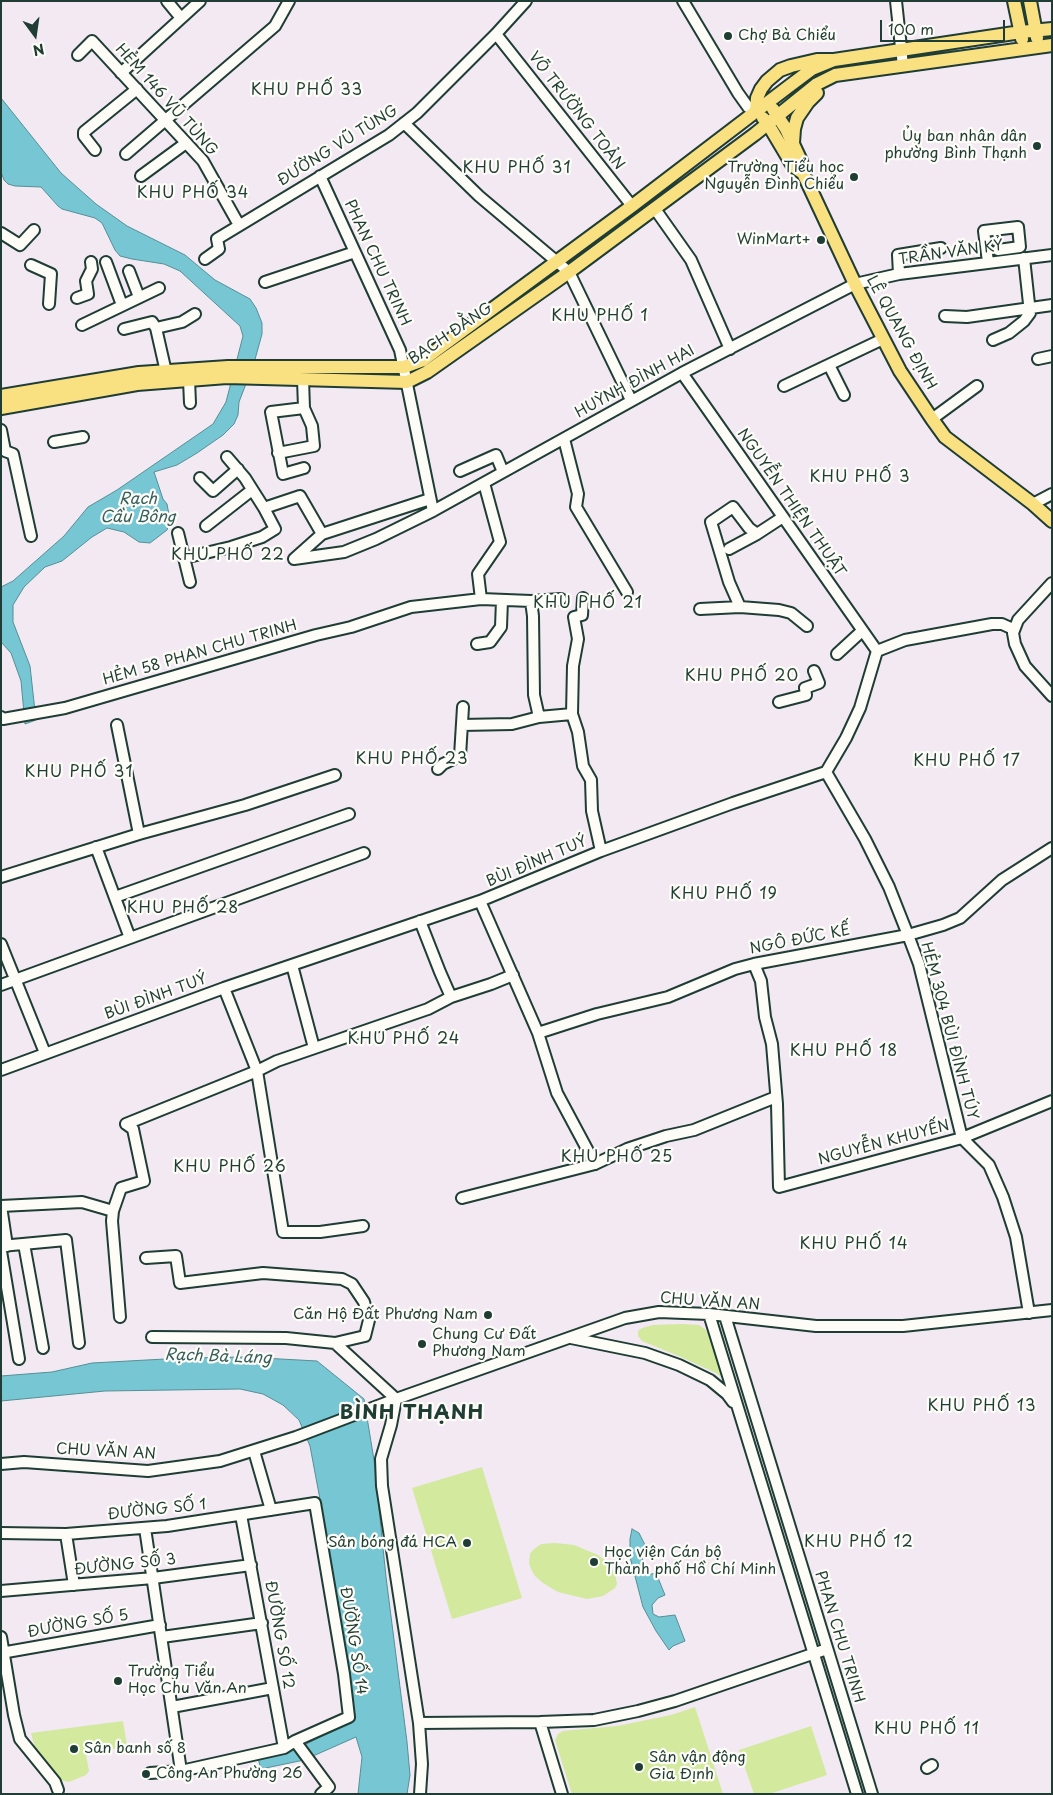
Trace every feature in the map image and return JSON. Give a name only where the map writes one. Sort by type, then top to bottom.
[{"type":"main road","points":[[1014,1],[1024,49]]},
{"type":"main road","points":[[1030,1],[1038,47]]},
{"type":"main road","points":[[773,120],[756,111],[757,98],[761,89],[780,70],[804,62],[834,60],[1052,29]]},
{"type":"main road","points":[[793,143],[794,129],[801,112],[808,102],[835,75],[1052,45]]},
{"type":"main road","name":"BẠCH ĐẰNG","points":[[1,396],[139,374],[404,368],[424,360],[632,206],[812,69],[834,60]]},
{"type":"main road","name":"BẠCH ĐẰNG","points":[[259,372],[303,379],[406,382],[427,372],[569,272],[773,120],[817,84],[835,75]]},
{"type":"main road","points":[[768,102],[773,120]]},
{"type":"main road","name":"LÊ QUANG ĐỊNH","points":[[773,120],[793,143],[801,161],[803,173],[854,284],[900,371],[945,438],[1052,520]]},
{"type":"main road","name":"LÊ QUANG ĐỊNH","points":[[773,120],[793,166],[803,173]]},
{"type":"main road","name":"BẠCH ĐẰNG","points":[[1,408],[137,384],[189,380],[227,372]]},
{"type":"street","points":[[167,1],[181,18]]},
{"type":"street","points":[[122,73],[200,1]]},
{"type":"street","points":[[126,154],[275,26],[289,1]]},
{"type":"street","name":"ĐƯỜNG VŨ TÙNG","points":[[205,259],[219,250],[217,239],[404,123],[431,100],[526,1]]},
{"type":"street","points":[[683,1],[738,92],[748,107],[756,111]]},
{"type":"street","points":[[896,1],[903,66]]},
{"type":"street","name":"VÕ TRƯỜNG TOẢN","points":[[496,34],[632,206]]},
{"type":"street","name":"HẺM 146 VŨ TÙNG","points":[[78,55],[92,41],[203,161],[239,225]]},
{"type":"street","points":[[95,150],[84,136],[84,132],[137,89]]},
{"type":"street","points":[[404,123],[479,196],[569,272],[631,400]]},
{"type":"street","points":[[141,176],[186,143]]},
{"type":"street","name":"PHAN CHU TRINH","points":[[320,176],[400,350],[433,511]]},
{"type":"street","points":[[655,208],[691,260],[730,349]]},
{"type":"street","points":[[988,262],[984,231],[1018,227],[1020,247],[998,250]]},
{"type":"street","points":[[1,233],[20,245],[34,230]]},
{"type":"street","points":[[899,274],[898,255],[941,248]]},
{"type":"street","points":[[265,282],[355,252]]},
{"type":"street","name":"TRẦN VĂN KỶ","points":[[854,284],[899,274],[988,262],[1052,256]]},
{"type":"street","points":[[993,340],[1009,333],[1024,322],[1030,313],[1031,308],[1024,258]]},
{"type":"street","points":[[77,298],[88,294],[86,281],[92,269],[91,262]]},
{"type":"street","points":[[106,262],[122,305]]},
{"type":"street","points":[[31,265],[51,274],[49,304]]},
{"type":"street","points":[[130,271],[139,297]]},
{"type":"street","name":"HUỲNH ĐÌNH HAI","points":[[322,534],[294,559],[344,552],[433,511],[682,372],[854,284]]},
{"type":"street","points":[[82,324],[159,288]]},
{"type":"street","points":[[945,316],[967,317],[1052,305]]},
{"type":"street","points":[[156,328],[182,322],[195,314]]},
{"type":"street","points":[[124,329],[152,322],[156,328],[166,372]]},
{"type":"street","points":[[784,386],[883,339]]},
{"type":"street","points":[[1038,359],[1052,356]]},
{"type":"street","points":[[829,365],[844,395]]},
{"type":"street","name":"NGUYỄN THIỆN THUẬT","points":[[682,372],[876,651]]},
{"type":"street","points":[[278,453],[314,446],[312,426],[304,408],[303,379]]},
{"type":"street","points":[[189,380],[190,403]]},
{"type":"street","points":[[932,419],[977,386]]},
{"type":"street","points":[[304,408],[271,412],[283,474],[304,468]]},
{"type":"street","points":[[1,430],[5,451],[13,454],[30,536]]},
{"type":"street","points":[[54,442],[83,437]]},
{"type":"street","points":[[564,439],[578,494],[576,506],[627,592]]},
{"type":"street","points":[[460,471],[496,456],[503,472]]},
{"type":"street","points":[[184,558],[231,547],[262,537],[276,529],[238,469],[227,457]]},
{"type":"street","points":[[200,478],[213,491],[238,469]]},
{"type":"street","points":[[482,599],[478,574],[500,542],[484,483]]},
{"type":"street","points":[[206,526],[252,490]]},
{"type":"street","points":[[1033,504],[1052,494]]},
{"type":"street","points":[[264,508],[300,496],[322,534],[430,500]]},
{"type":"street","points":[[740,607],[729,582],[711,522],[733,507],[749,528],[757,534]]},
{"type":"street","points":[[729,549],[783,517]]},
{"type":"street","points":[[178,533],[190,582]]},
{"type":"street","points":[[1052,583],[1018,620],[1013,629],[1015,644],[1025,666],[1052,696]]},
{"type":"street","points":[[583,598],[582,615],[574,617],[578,639],[573,666],[572,714],[578,732],[583,766],[592,780],[592,811],[601,851]]},
{"type":"street","name":"HẺM 58 PHAN CHU TRINH","points":[[1,717],[3,719],[58,709],[316,635],[351,628],[411,607],[482,599],[531,601],[561,599]]},
{"type":"street","points":[[478,644],[490,642],[501,628],[502,600]]},
{"type":"street","points":[[531,601],[533,616],[533,686],[539,717]]},
{"type":"street","points":[[700,609],[740,607],[779,610],[791,613],[807,626]]},
{"type":"street","points":[[826,772],[849,732],[860,708],[876,651],[905,640],[992,624],[1002,624],[1013,629]]},
{"type":"street","points":[[837,654],[862,632]]},
{"type":"street","points":[[779,702],[806,694],[805,688],[819,683],[814,671]]},
{"type":"street","points":[[438,769],[443,764],[460,756],[464,706]]},
{"type":"street","points":[[462,725],[512,724],[539,717],[572,714]]},
{"type":"street","points":[[117,725],[139,834]]},
{"type":"street","name":"BÙI ĐÌNH TUÝ","points":[[1,1070],[224,988],[480,902],[601,851],[826,772]]},
{"type":"street","name":"HẺM 304 BÙI ĐÌNH TÚY","points":[[826,772],[865,839],[888,886],[908,934],[919,964],[962,1138]]},
{"type":"street","points":[[1,877],[139,834],[245,805],[335,775]]},
{"type":"street","points":[[116,897],[348,814]]},
{"type":"street","points":[[96,847],[130,938]]},
{"type":"street","name":"NGÔ ĐỨC KẾ","points":[[538,1033],[597,1014],[668,997],[735,969],[908,934],[960,918],[1002,880],[1052,848]]},
{"type":"street","points":[[1,985],[364,853]]},
{"type":"street","points":[[480,902],[538,1033],[557,1093],[595,1164]]},
{"type":"street","points":[[420,921],[451,997]]},
{"type":"street","points":[[1,944],[45,1053]]},
{"type":"street","points":[[462,1198],[595,1164],[627,1149],[666,1136],[694,1130],[776,1097],[772,1044],[765,1017],[761,982],[754,964]]},
{"type":"street","points":[[292,965],[309,1050]]},
{"type":"street","points":[[120,1317],[112,1221],[113,1211],[120,1188],[144,1182],[133,1129],[126,1124],[257,1072],[277,1061],[428,1009],[451,997],[513,975]]},
{"type":"street","points":[[224,988],[257,1072],[283,1232],[320,1232],[363,1226]]},
{"type":"street","name":"NGUYỄN KHUYẾN","points":[[776,1097],[779,1187],[962,1138],[1052,1101]]},
{"type":"street","points":[[962,1138],[989,1165],[1003,1197],[1016,1237],[1029,1312]]},
{"type":"street","points":[[19,1359],[3,1248],[2,1206],[82,1202],[113,1211]]},
{"type":"street","points":[[3,1248],[66,1240],[79,1343]]},
{"type":"street","points":[[24,1244],[43,1348]]},
{"type":"street","points":[[146,1258],[176,1256],[180,1284],[263,1273],[342,1279],[352,1284],[364,1302],[369,1320],[365,1336],[335,1343],[286,1338],[152,1337]]},
{"type":"street","name":"CHU VĂN AN","points":[[1,1464],[24,1462],[148,1471],[220,1461],[296,1437],[396,1399],[625,1318],[659,1312],[709,1314],[816,1326],[903,1326],[1052,1310]]},
{"type":"street","name":"PHAN CHU TRINH","points":[[709,1314],[857,1794]]},
{"type":"street","name":"PHAN CHU TRINH","points":[[725,1316],[872,1794]]},
{"type":"street","name":"PHAN CHU TRINH","points":[[570,1337],[645,1353],[679,1366],[710,1380],[727,1394],[739,1411]]},
{"type":"street","points":[[335,1343],[396,1399],[381,1459],[382,1486],[419,1723],[422,1764],[420,1794]]},
{"type":"street","points":[[254,1451],[270,1510]]},
{"type":"street","points":[[764,1494],[778,1490]]},
{"type":"street","name":"ĐƯỜNG SỐ 1","points":[[1,1533],[66,1534],[167,1526],[315,1503]]},
{"type":"street","name":"ĐƯỜNG SỐ 14","points":[[298,1745],[349,1716],[344,1674],[315,1503]]},
{"type":"street","name":"ĐƯỜNG SỐ 12","points":[[240,1515],[251,1565],[284,1748]]},
{"type":"street","points":[[145,1528],[181,1771]]},
{"type":"street","points":[[66,1534],[74,1585]]},
{"type":"street","name":"ĐƯỜNG SỐ 3","points":[[1,1591],[153,1578],[251,1565]]},
{"type":"street","points":[[162,1637],[262,1624]]},
{"type":"street","name":"ĐƯỜNG SỐ 5","points":[[2,1653],[160,1625]]},
{"type":"street","points":[[1,1638],[2,1653],[20,1739],[54,1782],[58,1790]]},
{"type":"street","points":[[419,1723],[594,1720],[638,1712],[827,1648]]},
{"type":"street","points":[[172,1707],[273,1688]]},
{"type":"street","points":[[540,1722],[562,1794]]},
{"type":"street","points":[[150,1773],[181,1771],[298,1745],[329,1787],[321,1794]]},
{"type":"street","points":[[850,1770],[863,1766]]},
{"type":"green space","points":[[653,1325],[699,1325],[706,1330],[711,1337],[724,1379],[716,1373],[642,1341],[638,1336],[638,1331],[642,1328]]},
{"type":"green space","name":"Sân bóng đá HCA","points":[[482,1467],[522,1598],[452,1619],[412,1488]]},
{"type":"green space","points":[[541,1544],[574,1545],[598,1555],[606,1561],[615,1574],[617,1584],[615,1588],[603,1596],[587,1599],[558,1592],[543,1583],[535,1576],[531,1569],[529,1563],[530,1554]]},
{"type":"green space","name":"Sân vận động Gia Định","points":[[695,1707],[723,1794],[572,1794],[555,1740],[558,1734],[563,1731],[617,1726],[671,1715]]},
{"type":"green space","name":"Sân banh số 8","points":[[123,1721],[127,1746],[86,1755],[89,1771],[86,1775],[69,1782],[60,1780],[36,1752],[31,1733]]},
{"type":"green space","points":[[811,1726],[827,1775],[769,1794],[754,1794],[739,1750]]},
{"type":"water","name":"Rạch Cầu Bông","points":[[1,98],[61,173],[96,204],[127,226],[185,255],[215,280],[250,299],[262,323],[262,334],[254,363],[239,402],[238,415],[234,424],[223,435],[177,465],[154,472],[163,499],[167,504],[170,520],[167,530],[150,543],[139,542],[124,532],[107,528],[92,537],[62,561],[45,567],[24,587],[13,605],[13,622],[30,666],[36,720],[25,724],[21,681],[11,653],[1,642],[1,587],[13,581],[64,536],[88,507],[117,490],[213,424],[226,402],[243,336],[240,326],[180,271],[164,264],[120,256],[115,250],[102,223],[95,218],[62,209],[41,187],[8,184],[1,172]]},
{"type":"water","name":"Rạch Bà Láng","points":[[244,1357],[317,1361],[364,1399],[374,1460],[386,1577],[407,1742],[410,1775],[407,1794],[358,1794],[362,1757],[356,1737],[304,1760],[261,1769],[257,1755],[297,1749],[352,1720],[354,1715],[353,1698],[325,1526],[310,1446],[299,1420],[283,1405],[263,1394],[240,1389],[105,1391],[1,1401],[1,1376],[52,1372],[92,1363]]},
{"type":"water","points":[[632,1529],[639,1533],[647,1549],[640,1551],[647,1575],[656,1573],[665,1595],[658,1598],[652,1605],[653,1614],[659,1617],[675,1615],[685,1641],[673,1646],[669,1650],[643,1607],[630,1557]]},
{"type":"place","name":"Chợ Bà Chiểu","points":[[728,36]]},
{"type":"place","name":"Ủy ban nhân dân phường Bình Thạnh","points":[[1037,146]]},
{"type":"place","name":"Trường Tiểu học Nguyễn Đình Chiểu","points":[[854,177]]},
{"type":"place","name":"WinMart+","points":[[821,240]]},
{"type":"place","name":"Căn Hộ Đất Phương Nam","points":[[488,1315]]},
{"type":"place","name":"Chung Cư Đất Phương Nam","points":[[422,1344]]},
{"type":"place","name":"Sân bóng đá HCA","points":[[467,1543]]},
{"type":"place","name":"Học viện Cán bộ Thành phố Hồ Chí Minh","points":[[594,1562]]},
{"type":"place","name":"Trường Tiểu Học Chu Văn An","points":[[118,1681]]},
{"type":"place","name":"Sân banh số 8","points":[[74,1749]]},
{"type":"place","name":"Sân vận động Gia Định","points":[[639,1767]]},
{"type":"place","name":"Công An Phường 26","points":[[146,1774]]},
{"type":"district","name":"KHU PHỐ 33","points":[[307,91]]},
{"type":"district","name":"KHU PHỐ 31","points":[[517,169]]},
{"type":"district","name":"KHU PHỐ 34","points":[[193,194]]},
{"type":"district","name":"KHU PHỐ 1","points":[[600,317]]},
{"type":"district","name":"KHU PHỐ 3","points":[[860,478]]},
{"type":"district","name":"KHU PHỐ 22","points":[[228,556]]},
{"type":"district","name":"KHU PHỐ 21","points":[[588,604]]},
{"type":"district","name":"KHU PHỐ 20","points":[[742,677]]},
{"type":"district","name":"KHU PHỐ 23","points":[[412,760]]},
{"type":"district","name":"KHU PHỐ 17","points":[[967,762]]},
{"type":"district","name":"KHU PHỐ 31","points":[[79,773]]},
{"type":"district","name":"KHU PHỐ 19","points":[[724,895]]},
{"type":"district","name":"KHU PHỐ 28","points":[[183,909]]},
{"type":"district","name":"KHU PHỐ 24","points":[[404,1040]]},
{"type":"district","name":"KHU PHỐ 18","points":[[844,1052]]},
{"type":"district","name":"KHU PHỐ 25","points":[[617,1158]]},
{"type":"district","name":"KHU PHỐ 26","points":[[230,1168]]},
{"type":"district","name":"KHU PHỐ 14","points":[[854,1245]]},
{"type":"district","name":"KHU PHỐ 13","points":[[982,1407]]},
{"type":"district","name":"BÌNH THẠNH","points":[[412,1413]]},
{"type":"district","name":"KHU PHỐ 12","points":[[859,1543]]},
{"type":"district","name":"KHU PHỐ 11","points":[[927,1730]]}]
